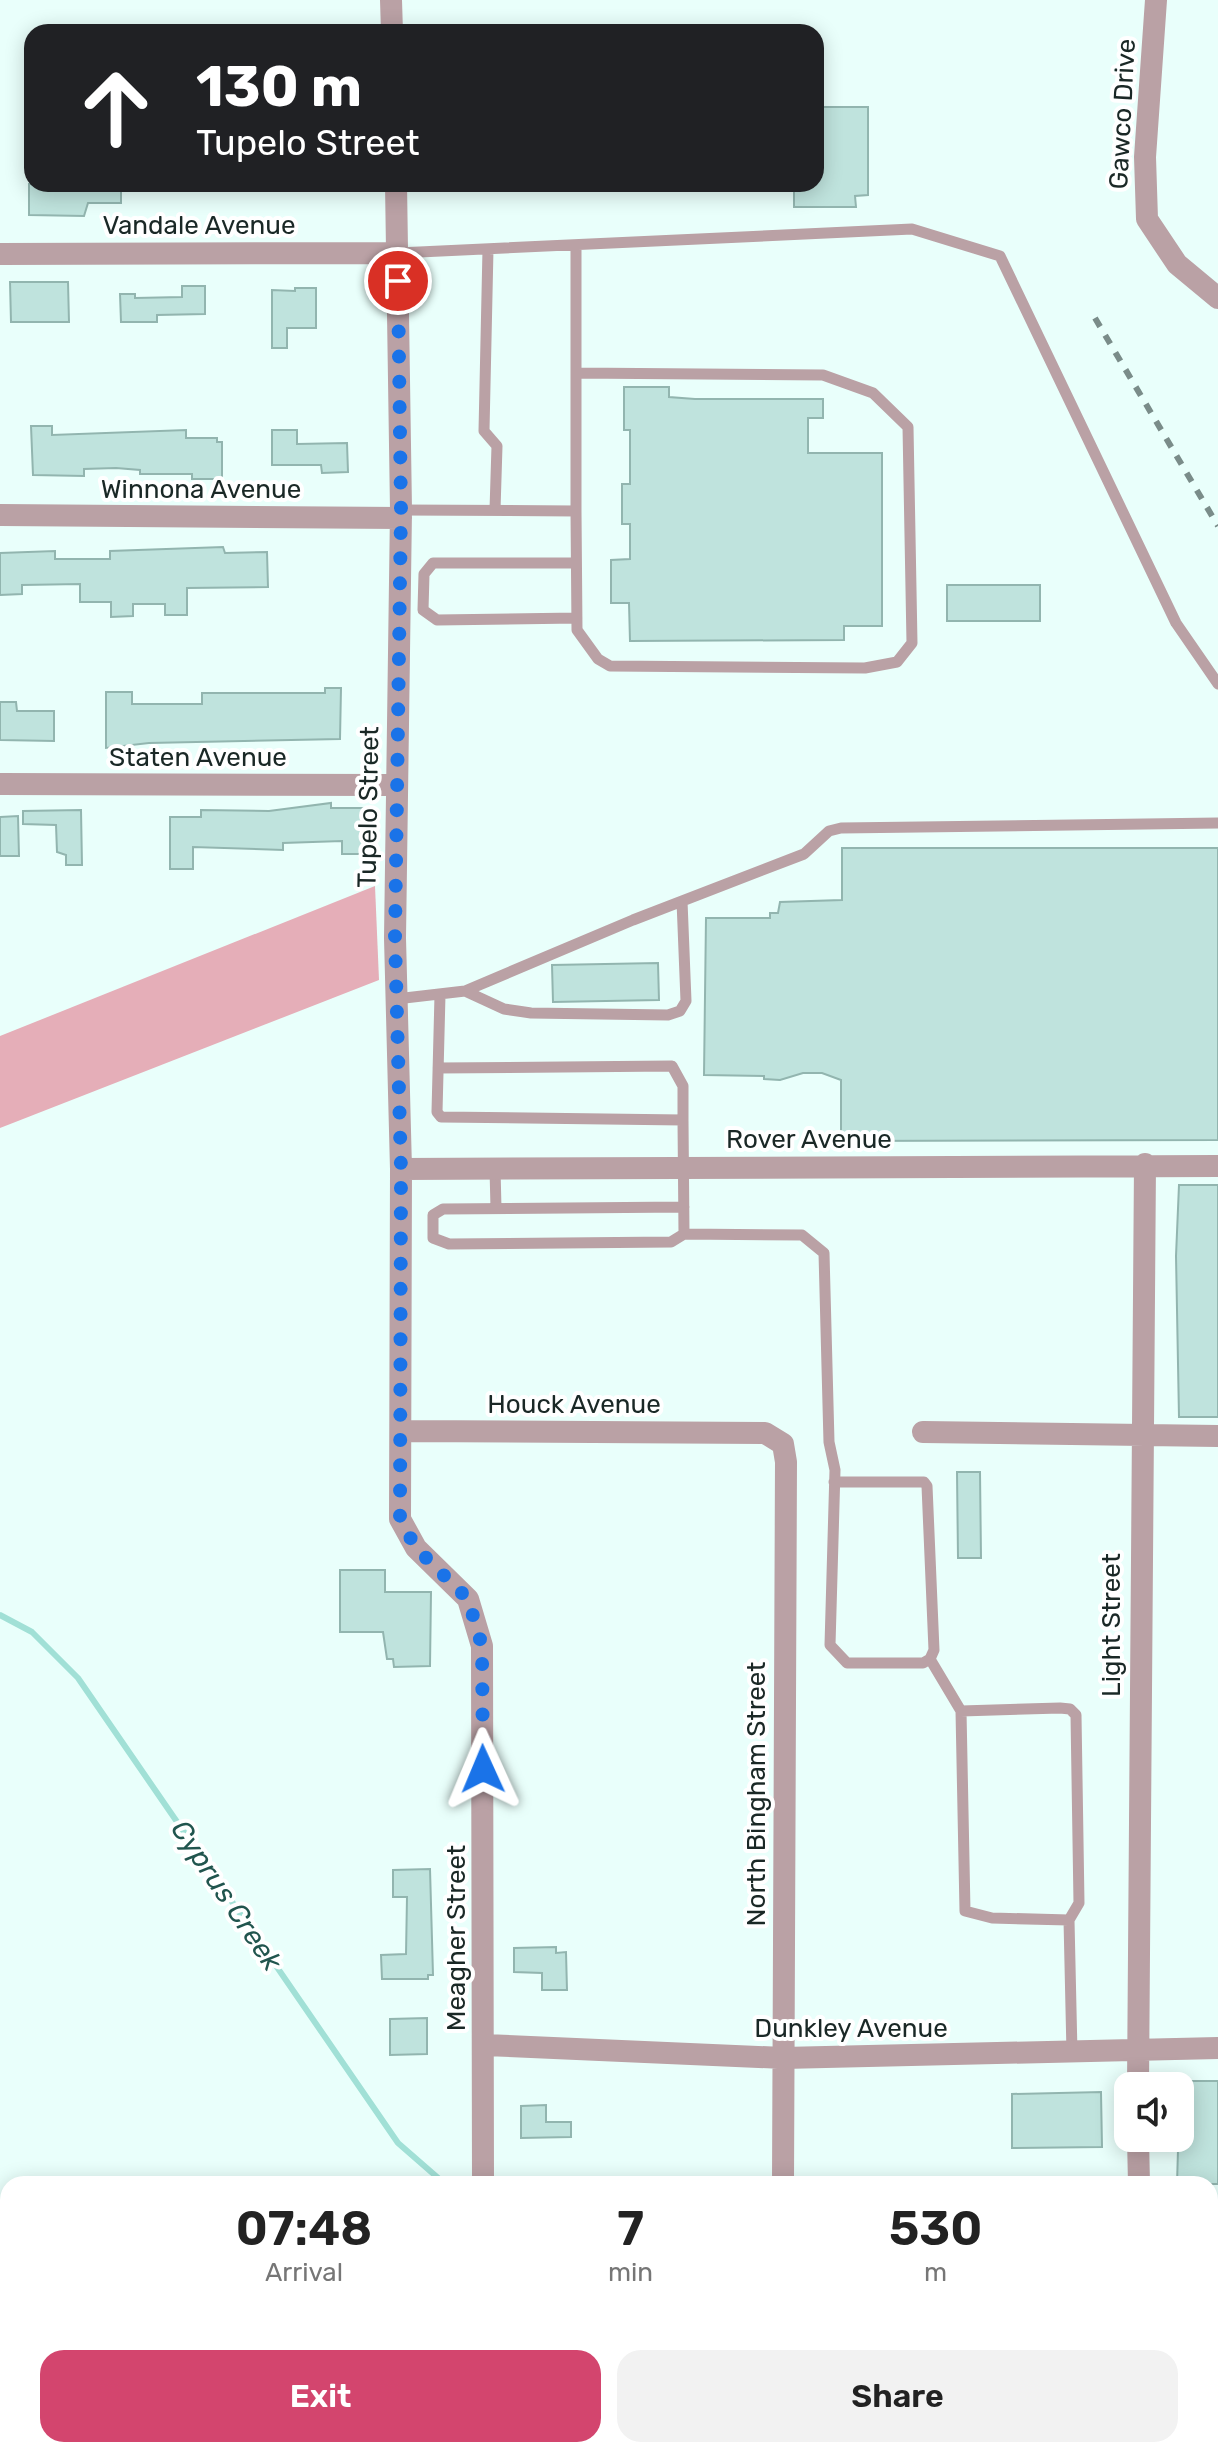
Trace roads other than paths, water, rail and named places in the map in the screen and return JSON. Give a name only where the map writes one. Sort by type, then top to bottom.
[{"type":"street","points":[[391,0],[392,24]]},
{"type":"street","name":"Gawco Drive","points":[[1156,0],[1145,157],[1147,219],[1177,264],[1218,298]]},
{"type":"street","name":"Tupelo Street","points":[[396,192],[401,514],[396,785],[401,1431]]},
{"type":"street","name":"Vandale Avenue","points":[[0,254],[398,253]]},
{"type":"street","name":"Winnona Avenue","points":[[0,515],[401,514]]},
{"type":"street","name":"Staten Avenue","points":[[0,784],[396,785]]},
{"type":"street","name":"Light Street","points":[[1138,2072],[1140,1433],[1145,1164]]},
{"type":"street","name":"Rover Avenue","points":[[401,1169],[1218,1166]]},
{"type":"street","name":"Houck Avenue","points":[[401,1431],[747,1433]]},
{"type":"street","name":"Meagher Street","points":[[401,1431],[400,1519],[416,1548],[468,1599],[482,1646],[483,2176]]},
{"type":"street","points":[[923,1432],[1218,1436]]},
{"type":"street","name":"North Bingham Street","points":[[747,1433],[778,1438],[786,1462],[783,2176]]},
{"type":"street","name":"Dunkley Avenue","points":[[485,2045],[783,2058],[1218,2048]]},
{"type":"street","points":[[1138,2152],[1139,2176]]},
{"type":"lane","points":[[398,253],[912,229],[1000,256],[1176,623],[1218,684]]},
{"type":"lane","points":[[576,245],[576,373],[576,563],[577,618],[581,639],[598,659],[610,666],[865,668],[897,662],[912,643],[908,427],[873,393],[823,375],[576,373]]},
{"type":"lane","points":[[488,249],[484,431],[497,446],[495,510]]},
{"type":"lane","points":[[401,514],[576,511]]},
{"type":"lane","points":[[576,563],[433,563],[424,574],[423,610],[437,620],[577,618]]},
{"type":"lane","points":[[396,999],[465,991],[804,854],[829,831],[841,828],[1218,823]]},
{"type":"lane","points":[[465,991],[504,1009],[531,1013],[668,1015],[680,1011],[686,1001],[682,901]]},
{"type":"lane","points":[[440,995],[437,1112],[452,1120],[683,1120]]},
{"type":"lane","points":[[438,1068],[672,1066],[683,1086],[684,1234]]},
{"type":"lane","points":[[495,1169],[496,1208]]},
{"type":"lane","points":[[684,1207],[436,1211],[433,1238],[449,1244],[671,1242],[684,1234],[802,1235],[824,1253],[829,1442],[834,1482],[830,1645],[847,1663],[923,1663],[930,1659],[934,1650],[924,1482],[834,1482]]},
{"type":"lane","points":[[930,1659],[961,1711],[965,1911],[992,1918],[1069,1920]]},
{"type":"lane","points":[[961,1711],[1060,1708],[1070,1709],[1076,1715],[1079,1903],[1069,1920],[1072,2053]]},
{"type":"waterway","name":"Cyprus Creek","points":[[0,1615],[32,1632],[78,1678],[398,2143],[436,2176]]},
{"type":"railway","points":[[1095,318],[1218,526]]}]
